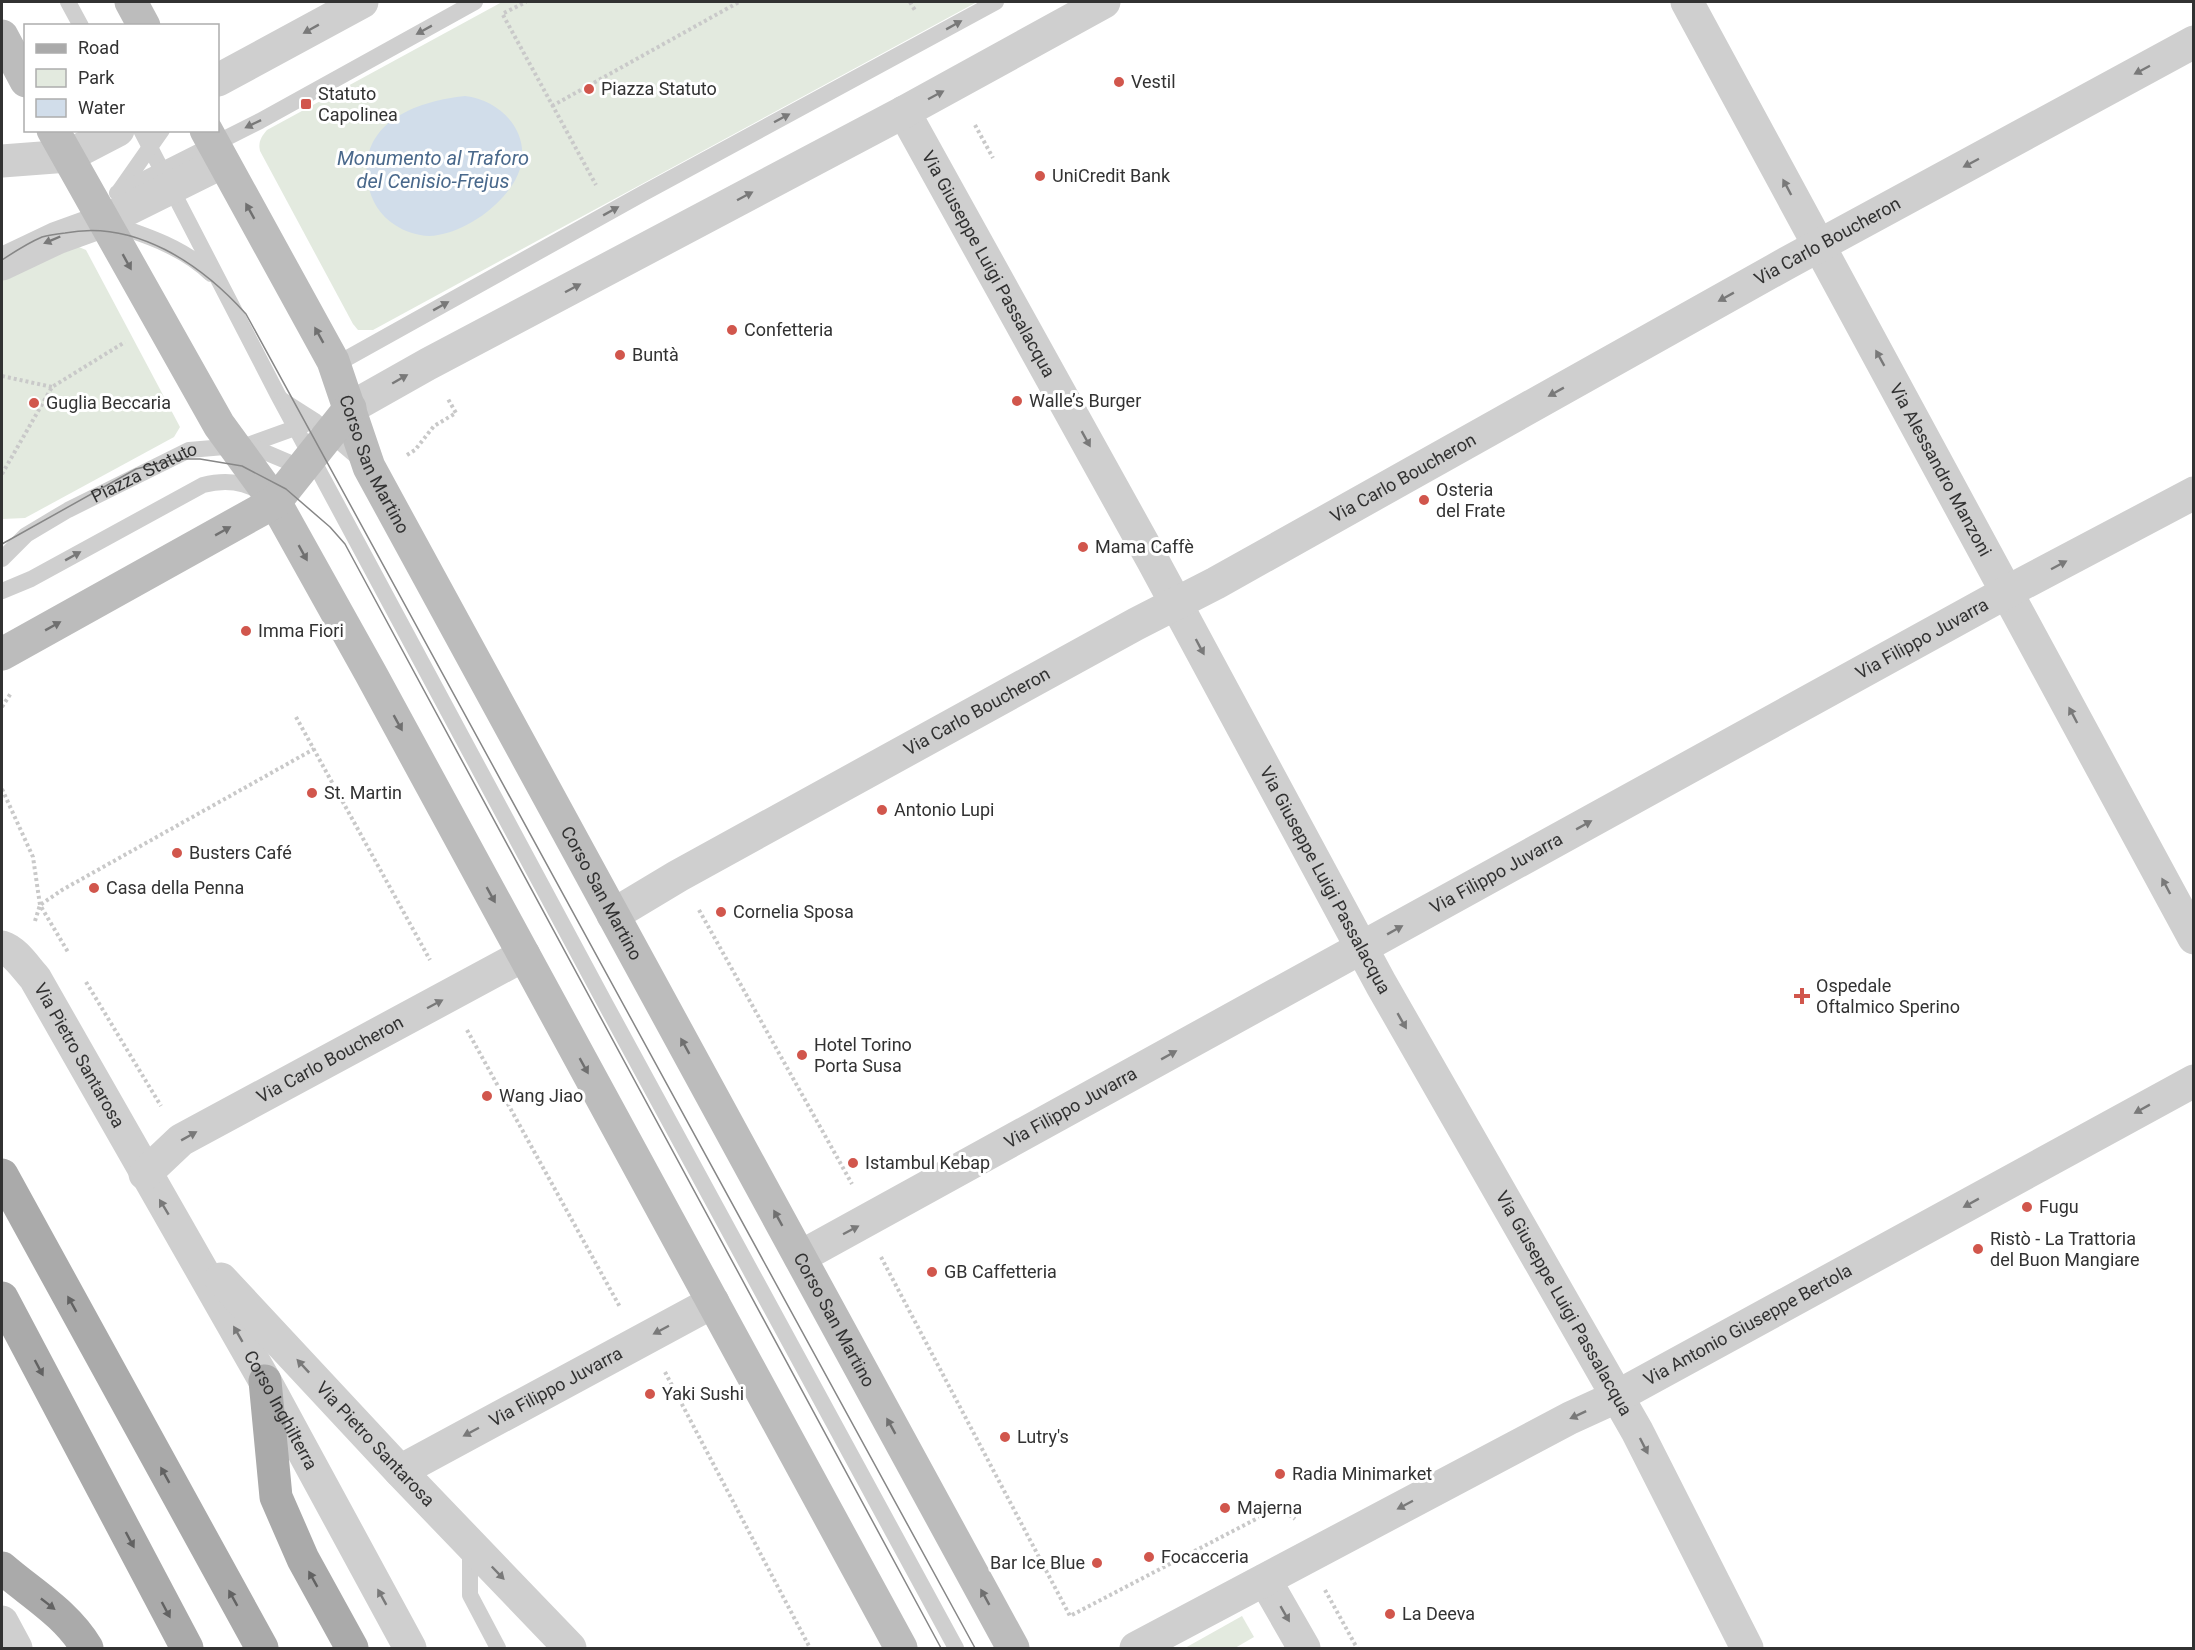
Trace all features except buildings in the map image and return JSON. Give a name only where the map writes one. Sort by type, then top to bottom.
[{"type":"main road","points":[[130,2],[143,24]]},
{"type":"main road","points":[[2,36],[24,77]]},
{"type":"main road","points":[[61,143],[111,207],[219,425],[241,446],[371,674],[901,1648]]},
{"type":"main road","name":"Corso San Martino","points":[[214,145],[335,365],[372,472],[1013,1648]]},
{"type":"main road","points":[[2,654],[274,502],[314,446],[350,408]]},
{"type":"main road","points":[[2,1175],[262,1648]]},
{"type":"main road","points":[[2,1298],[187,1648]]},
{"type":"main road","points":[[265,1381],[276,1497],[303,1559],[352,1648]]},
{"type":"main road","points":[[2,1568],[59,1613],[79,1634],[87,1648]]},
{"type":"street","points":[[219,79],[362,2]]},
{"type":"street","name":"Via Alessandro Manzoni","points":[[1687,2],[2193,938]]},
{"type":"street","points":[[350,408],[428,364],[904,112],[1099,4]]},
{"type":"street","name":"Via Carlo Boucheron","points":[[613,915],[678,876],[1216,583],[1819,245],[2193,42]]},
{"type":"street","name":"Via Giuseppe Luigi Passalacqua","points":[[904,112],[1176,603],[1393,1005],[1601,1367],[1747,1648]]},
{"type":"street","points":[[2,161],[61,143],[109,132]]},
{"type":"street","points":[[2,264],[57,238],[167,179],[214,145]]},
{"type":"street","name":"Via Filippo Juvarra","points":[[800,1257],[2007,592],[2193,493]]},
{"type":"street","name":"Via Pietro Santarosa","points":[[2,947],[21,962],[34,978],[145,1174]]},
{"type":"street","name":"Via Carlo Boucheron","points":[[145,1174],[181,1140],[524,955]]},
{"type":"street","name":"Via Antonio Giuseppe Bertola","points":[[1136,1648],[1570,1418],[1616,1397],[2193,1081]]},
{"type":"street","name":"Corso Inghilterra","points":[[145,1174],[265,1381],[410,1648]]},
{"type":"street","name":"Via Pietro Santarosa","points":[[184,1239],[400,1471],[570,1648]]},
{"type":"street","name":"Via Filippo Juvarra","points":[[400,1471],[713,1302]]},
{"type":"street","points":[[1265,1580],[1304,1648]]},
{"type":"street","points":[[2,1622],[16,1648]]},
{"type":"lane","points":[[68,2],[80,24]]},
{"type":"lane","points":[[214,145],[475,2]]},
{"type":"lane","points":[[335,365],[632,199],[996,2]]},
{"type":"lane","name":"Piazza Statuto","points":[[142,132],[296,428],[314,446],[332,495],[600,995],[956,1648]]},
{"type":"lane","points":[[111,207],[161,132]]},
{"type":"lane","name":"Piazza Statuto","points":[[111,207],[139,233],[188,255],[220,282]]},
{"type":"lane","points":[[280,398],[314,446]]},
{"type":"lane","points":[[241,446],[296,428],[314,446],[372,472]]},
{"type":"lane","name":"Piazza Statuto","points":[[2,559],[26,535],[68,510],[189,450],[241,446],[286,461],[314,446]]},
{"type":"lane","name":"Piazza Statuto","points":[[2,591],[31,579],[203,485],[216,482],[241,484],[258,490],[274,502]]},
{"type":"lane","points":[[470,1544],[470,1595],[498,1648]]},
{"type":"path","points":[[526,2],[503,14],[601,194]]},
{"type":"path","points":[[552,106],[739,2]]},
{"type":"path","points":[[975,125],[993,158]]},
{"type":"path","points":[[2,474],[52,387],[124,342]]},
{"type":"path","points":[[372,472],[415,450],[434,426],[456,413],[428,364]]},
{"type":"path","points":[[2,376],[52,387]]},
{"type":"path","points":[[296,717],[432,964]]},
{"type":"path","points":[[40,905],[62,890],[314,749]]},
{"type":"path","points":[[2,789],[33,857],[40,905],[70,956]]},
{"type":"path","points":[[694,901],[855,1190]]},
{"type":"path","points":[[83,976],[181,1140]]},
{"type":"path","points":[[467,1030],[621,1309]]},
{"type":"path","points":[[878,1251],[1070,1616],[1279,1508],[1296,1520],[1297,1541],[1311,1556],[1323,1587],[1357,1648]]},
{"type":"path","points":[[660,1363],[810,1648]]},
{"type":"green space","points":[[502,2],[977,2],[373,330],[358,330],[260,151],[260,140],[267,130]]},
{"type":"green space","points":[[74,245],[86,250],[180,427],[174,437],[25,518],[2,519],[2,276]]},
{"type":"green space","points":[[1242,1616],[1254,1637],[1235,1648],[1185,1648]]},
{"type":"water","name":"Monumento al Traforo del Cenisio-Frejus","points":[[465,96],[490,104],[501,111],[517,130],[522,155],[515,181],[487,212],[463,227],[433,236],[405,230],[385,217],[371,196],[367,163],[372,145],[381,131],[394,119],[410,110],[428,103]]},
{"type":"tram line","points":[[2,260],[45,236],[91,230],[116,233],[141,239],[187,263],[209,278],[246,314],[975,1648]]},
{"type":"tram line","points":[[2,544],[136,469],[176,459],[200,459],[242,466],[286,489],[330,527],[345,544],[941,1648]]},
{"type":"place","name":"Vestil","points":[[1119,82]]},
{"type":"place","name":"Piazza Statuto","points":[[589,89]]},
{"type":"place","name":"Statuto Capolinea","points":[[306,104]]},
{"type":"place","name":"UniCredit Bank","points":[[1040,176]]},
{"type":"place","name":"Confetteria","points":[[732,330]]},
{"type":"place","name":"Buntà","points":[[620,355]]},
{"type":"place","name":"Walle’s Burger","points":[[1017,401]]},
{"type":"place","name":"Guglia Beccaria","points":[[34,403]]},
{"type":"place","name":"Osteria del Frate","points":[[1424,500]]},
{"type":"place","name":"Mama Caffè","points":[[1083,547]]},
{"type":"place","name":"Imma Fiori","points":[[246,631]]},
{"type":"place","name":"St. Martin","points":[[312,793]]},
{"type":"place","name":"Antonio Lupi","points":[[882,810]]},
{"type":"place","name":"Busters Café","points":[[177,853]]},
{"type":"place","name":"Casa della Penna","points":[[94,888]]},
{"type":"place","name":"Cornelia Sposa","points":[[721,912]]},
{"type":"place","name":"Ospedale Oftalmico Sperino","points":[[1802,996]]},
{"type":"place","name":"Hotel Torino Porta Susa","points":[[802,1055]]},
{"type":"place","name":"Wang Jiao","points":[[487,1096]]},
{"type":"place","name":"Istambul Kebap","points":[[853,1163]]},
{"type":"place","name":"Fugu","points":[[2027,1207]]},
{"type":"place","name":"Ristò - La Trattoria del Buon Mangiare","points":[[1978,1249]]},
{"type":"place","name":"GB Caffetteria","points":[[932,1272]]},
{"type":"place","name":"Yaki Sushi","points":[[650,1394]]},
{"type":"place","name":"Lutry's","points":[[1005,1437]]},
{"type":"place","name":"Radia Minimarket","points":[[1280,1474]]},
{"type":"place","name":"Majerna","points":[[1225,1508]]},
{"type":"place","name":"Focacceria","points":[[1149,1557]]},
{"type":"place","name":"Bar Ice Blue","points":[[1097,1563]]},
{"type":"place","name":"La Deeva","points":[[1390,1614]]}]
